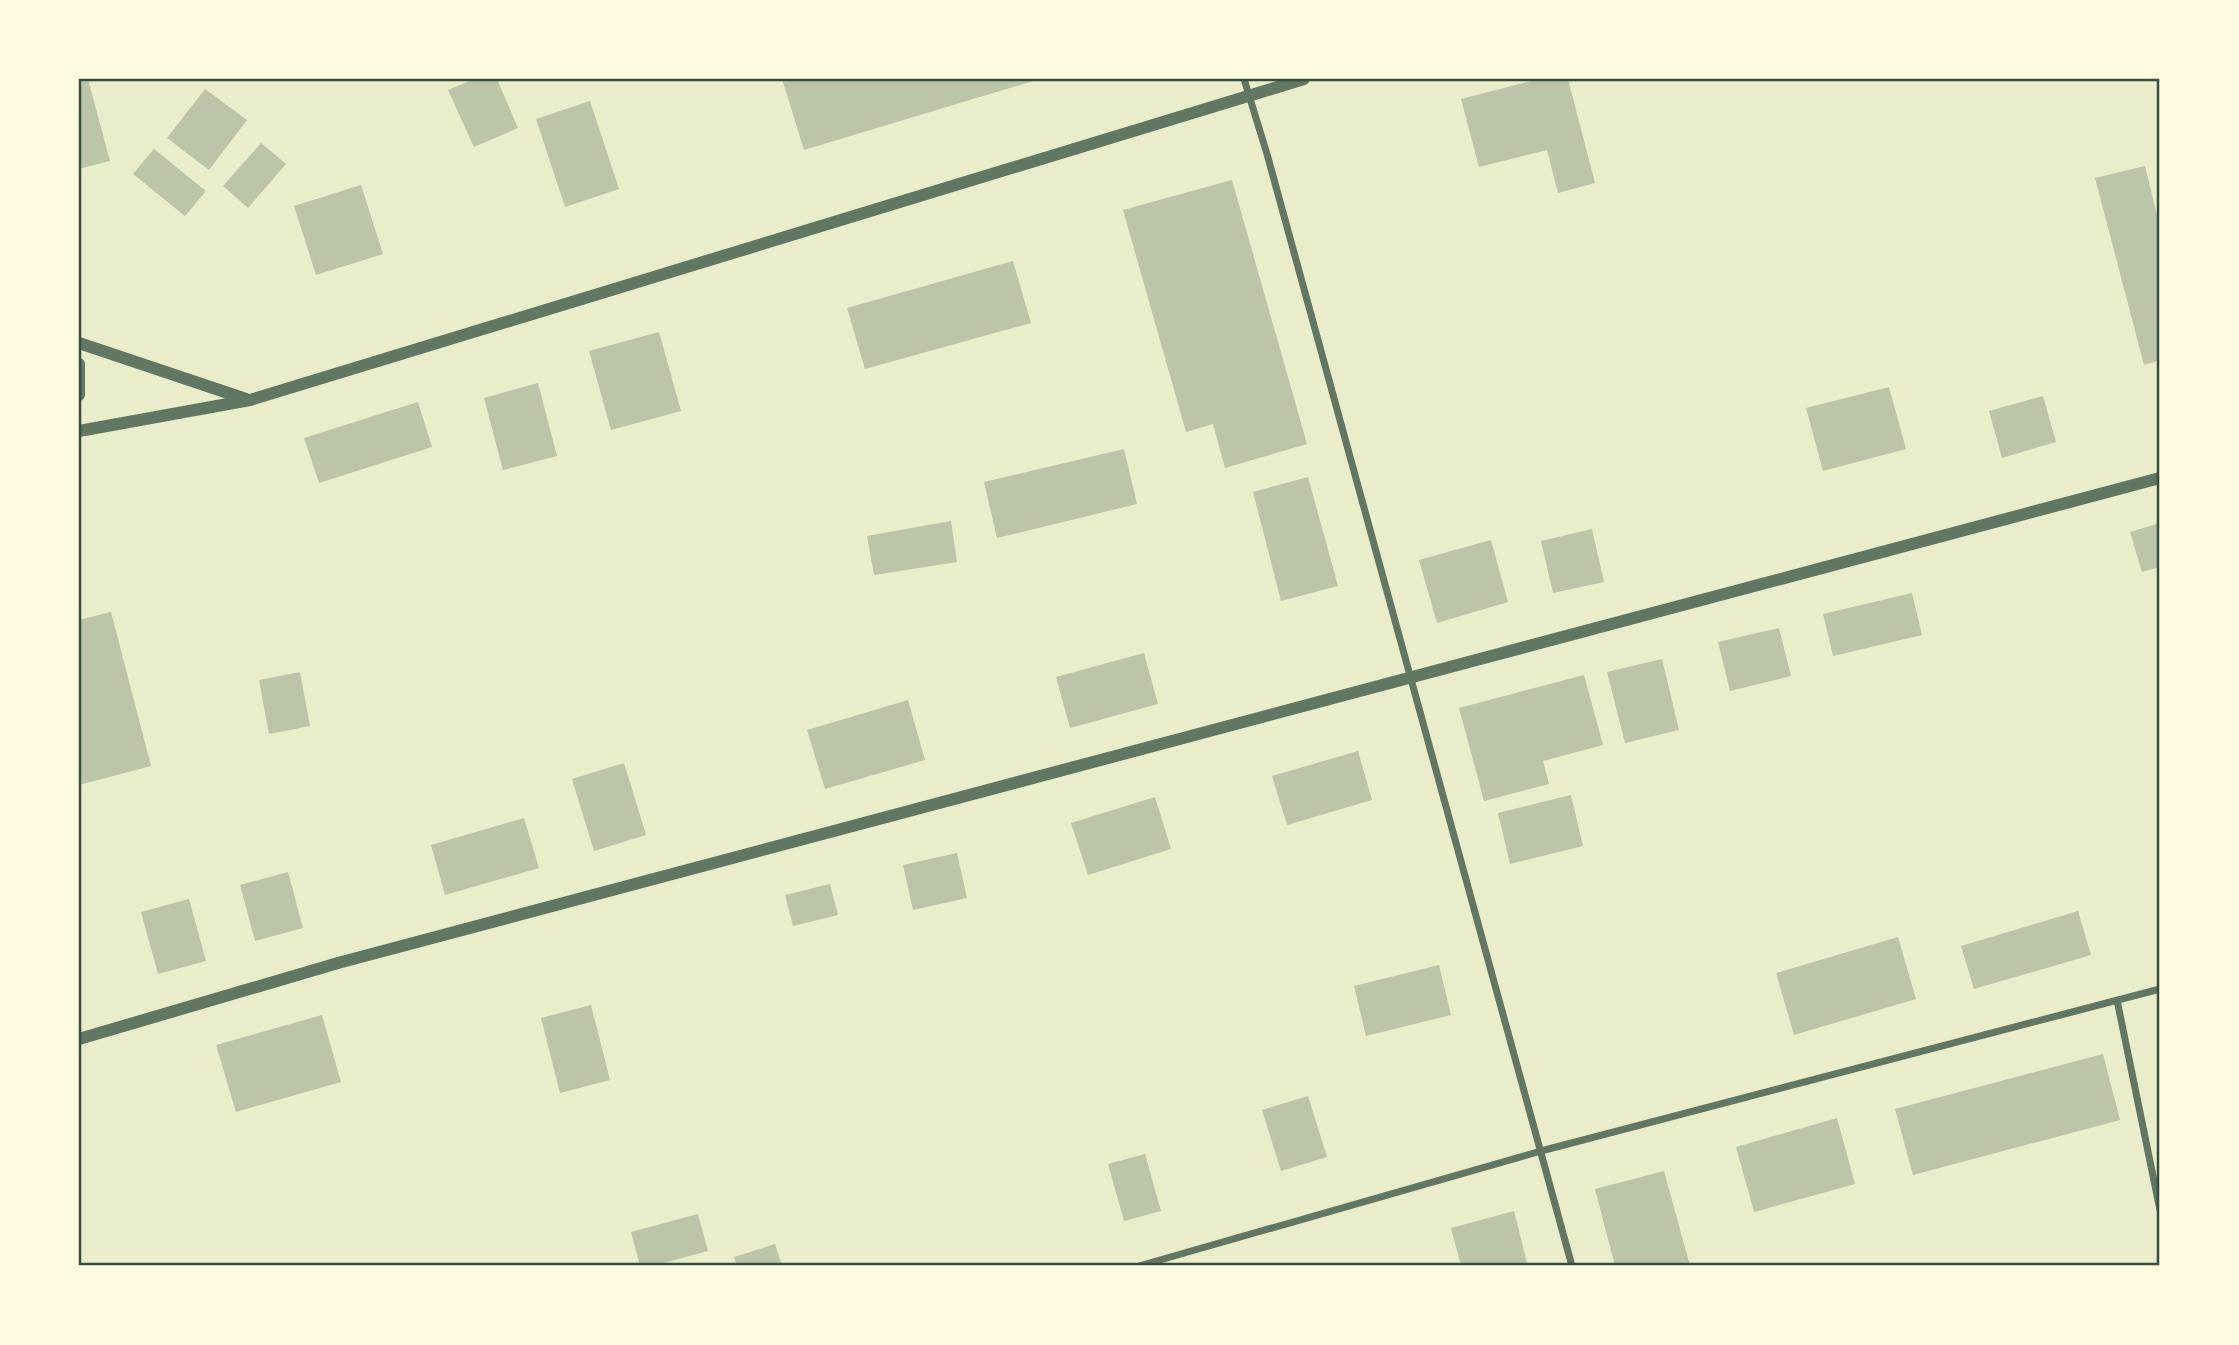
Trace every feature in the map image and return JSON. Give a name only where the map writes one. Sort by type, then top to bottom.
[{"type":"street","points":[[1244,79],[1412,678],[1572,1266]]},
{"type":"street","points":[[79,431],[250,400],[1304,79]]},
{"type":"street","points":[[79,343],[250,400]]},
{"type":"street","points":[[79,364],[79,396]]},
{"type":"street","points":[[79,1039],[338,963],[2160,478]]},
{"type":"street","points":[[1139,1266],[1541,1152],[2160,989]]},
{"type":"street","points":[[2117,1000],[2160,1210]]},
{"type":"building","points":[[79,79],[88,79],[110,161],[79,169]]},
{"type":"building","points":[[474,79],[497,79],[518,128],[474,147],[448,90]]},
{"type":"building","points":[[782,79],[1040,79],[804,150]]},
{"type":"building","points":[[1539,79],[1568,79],[1595,183],[1558,193],[1547,150],[1479,167],[1461,99]]},
{"type":"building","points":[[205,89],[247,120],[209,170],[167,138]]},
{"type":"building","points":[[590,101],[619,189],[565,207],[536,119]]},
{"type":"building","points":[[261,143],[286,164],[248,208],[223,186]]},
{"type":"building","points":[[154,149],[206,191],[185,216],[133,174]]},
{"type":"building","points":[[2145,166],[2160,227],[2160,360],[2144,365],[2095,178]]},
{"type":"building","points":[[1232,180],[1307,444],[1225,468],[1213,424],[1186,432],[1123,210]]},
{"type":"building","points":[[361,185],[383,254],[316,275],[294,206]]},
{"type":"building","points":[[1013,261],[1031,323],[865,369],[847,308]]},
{"type":"building","points":[[659,332],[681,411],[611,430],[589,351]]},
{"type":"building","points":[[538,383],[557,456],[503,470],[484,398]]},
{"type":"building","points":[[1889,387],[1906,449],[1823,471],[1806,408]]},
{"type":"building","points":[[2043,396],[2056,442],[2002,458],[1989,411]]},
{"type":"building","points":[[418,402],[432,447],[319,483],[304,438]]},
{"type":"building","points":[[1124,449],[1137,504],[997,538],[984,482]]},
{"type":"building","points":[[1308,477],[1338,586],[1281,601],[1253,492]]},
{"type":"building","points":[[951,521],[957,562],[874,575],[867,536]]},
{"type":"building","points":[[2160,523],[2160,567],[2142,572],[2130,532]]},
{"type":"building","points":[[1592,529],[1604,582],[1553,593],[1541,541]]},
{"type":"building","points":[[1491,540],[1508,602],[1437,623],[1419,560]]},
{"type":"building","points":[[1912,593],[1922,635],[1833,656],[1823,614]]},
{"type":"building","points":[[111,612],[151,766],[79,785],[79,620]]},
{"type":"building","points":[[1779,628],[1791,676],[1730,691],[1718,642]]},
{"type":"building","points":[[1144,653],[1158,704],[1070,728],[1056,677]]},
{"type":"building","points":[[1662,659],[1679,730],[1625,743],[1607,672]]},
{"type":"building","points":[[300,672],[310,726],[269,734],[259,680]]},
{"type":"building","points":[[1584,675],[1603,745],[1543,761],[1549,784],[1484,801],[1459,708]]},
{"type":"building","points":[[908,700],[925,760],[825,789],[807,730]]},
{"type":"building","points":[[1358,751],[1372,800],[1287,825],[1272,776]]},
{"type":"building","points":[[624,763],[646,835],[594,851],[572,779]]},
{"type":"building","points":[[1571,795],[1583,846],[1510,864],[1498,813]]},
{"type":"building","points":[[1155,797],[1171,849],[1088,875],[1071,823]]},
{"type":"building","points":[[524,818],[539,868],[445,895],[431,845]]},
{"type":"building","points":[[957,853],[967,898],[913,910],[903,865]]},
{"type":"building","points":[[288,872],[303,928],[255,941],[240,885]]},
{"type":"building","points":[[830,884],[838,915],[793,926],[785,895]]},
{"type":"building","points":[[189,899],[206,961],[158,974],[141,912]]},
{"type":"building","points":[[2078,911],[2091,955],[1974,989],[1961,946]]},
{"type":"building","points":[[1898,937],[1916,999],[1794,1035],[1776,973]]},
{"type":"building","points":[[1439,965],[1451,1015],[1366,1036],[1354,986]]},
{"type":"building","points":[[591,1005],[610,1080],[560,1093],[541,1018]]},
{"type":"building","points":[[322,1015],[341,1082],[236,1112],[216,1045]]},
{"type":"building","points":[[2103,1054],[2120,1120],[1913,1175],[1895,1109]]},
{"type":"building","points":[[1308,1096],[1327,1157],[1281,1171],[1262,1110]]},
{"type":"building","points":[[1837,1118],[1855,1184],[1754,1212],[1736,1147]]},
{"type":"building","points":[[1145,1154],[1161,1211],[1124,1221],[1108,1164]]},
{"type":"building","points":[[1664,1171],[1690,1266],[1615,1266],[1595,1189]]},
{"type":"building","points":[[1514,1211],[1527,1263],[1515,1266],[1461,1266],[1451,1228]]},
{"type":"building","points":[[698,1214],[708,1251],[652,1266],[640,1266],[631,1232]]},
{"type":"building","points":[[775,1244],[782,1266],[737,1266],[734,1257]]}]
